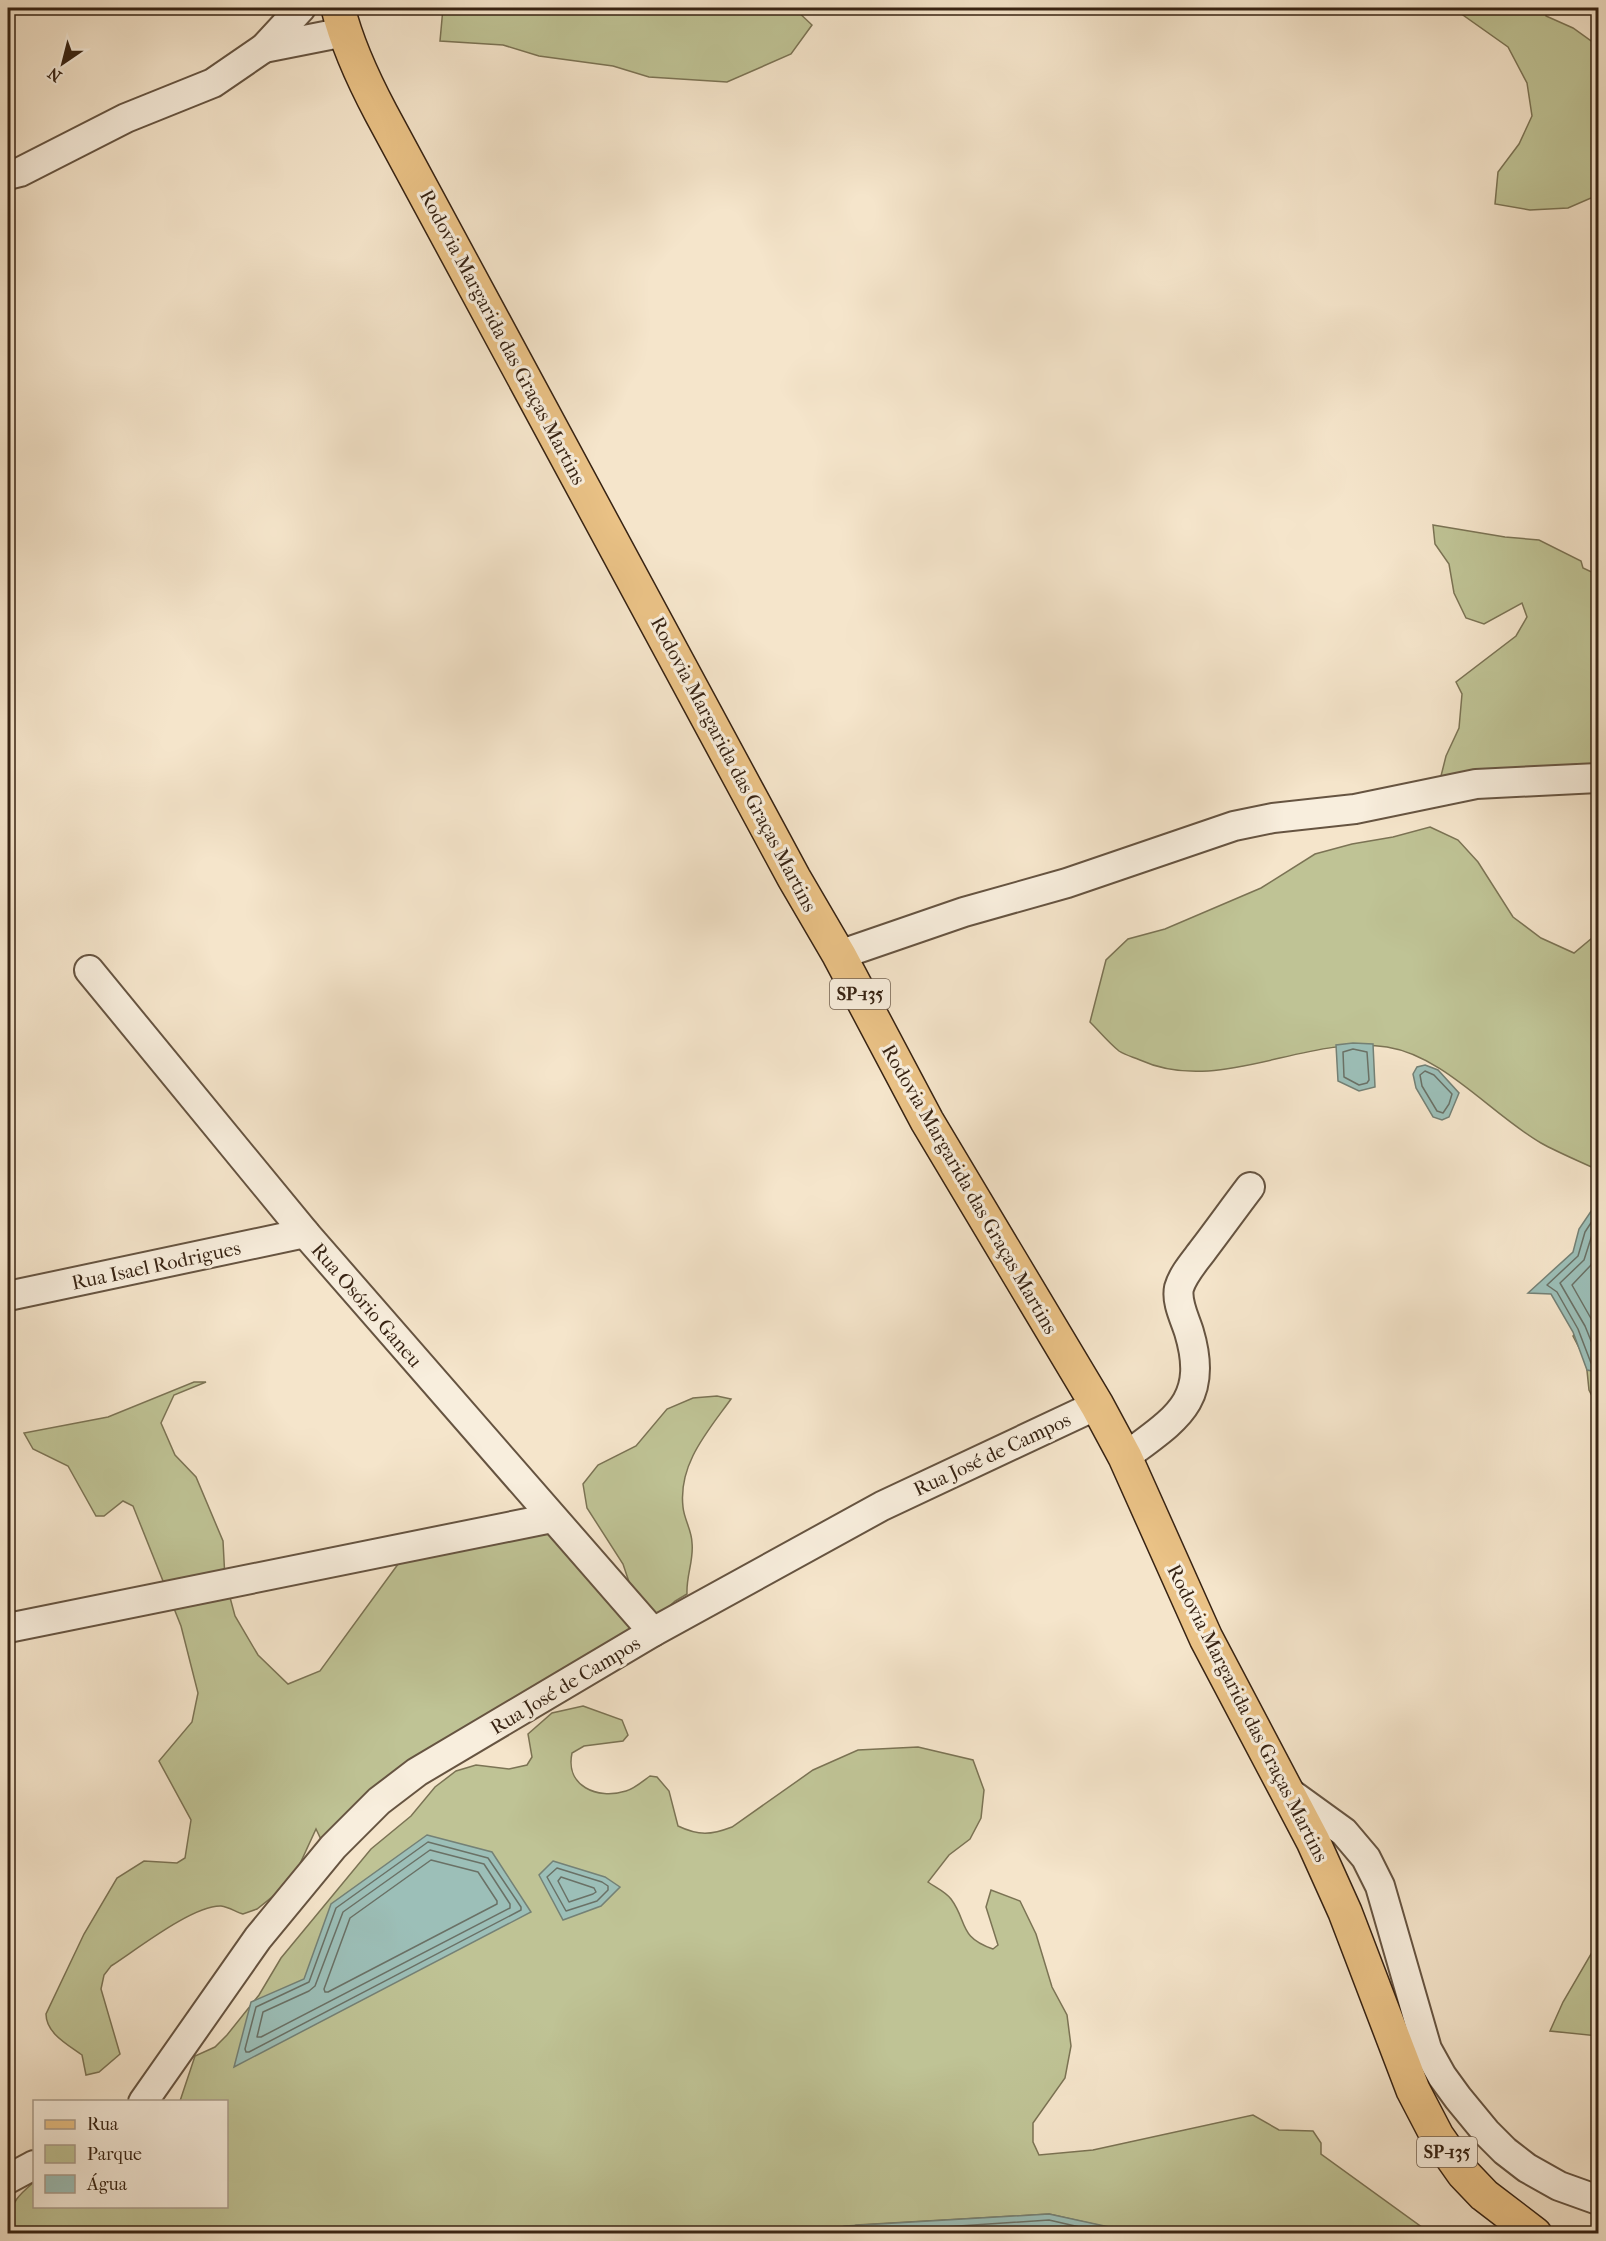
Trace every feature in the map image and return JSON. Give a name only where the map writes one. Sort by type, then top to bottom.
[{"type":"main road","name":"Rodovia Margarida das Graças Martins","points":[[341,20],[360,73],[794,878],[839,955],[927,1121],[1097,1405],[1125,1457],[1206,1638],[1313,1841],[1345,1912],[1413,2090],[1449,2156],[1484,2195],[1535,2234]]},
{"type":"street","points":[[8,175],[20,172],[126,118],[213,82],[264,48],[301,8]]},
{"type":"street","points":[[264,48],[341,20]]},
{"type":"street","points":[[839,955],[964,912],[1067,883],[1244,824],[1273,818],[1355,809],[1476,784],[1599,778]]},
{"type":"street","name":"Rua Osório Ganeu","points":[[89,970],[305,1233],[653,1632]]},
{"type":"street","points":[[1125,1457],[1170,1423],[1183,1410],[1194,1383],[1197,1362],[1179,1299],[1180,1284],[1250,1187]]},
{"type":"street","name":"Rua Isael Rodrigues","points":[[8,1296],[305,1233]]},
{"type":"street","name":"Rua José de Campos","points":[[144,2100],[258,1938],[333,1847],[379,1801],[417,1772],[653,1632],[882,1506],[1097,1405]]},
{"type":"street","points":[[8,1628],[552,1518]]},
{"type":"street","points":[[1286,1790],[1344,1832],[1366,1858],[1380,1886],[1427,2049],[1458,2098],[1505,2151],[1544,2178],[1599,2200]]},
{"type":"street","points":[[8,2179],[33,2166]]},
{"type":"green space","points":[[443,8],[794,8],[812,25],[791,54],[727,82],[649,77],[613,66],[539,56],[503,45],[440,41]]},
{"type":"green space","points":[[1453,8],[1546,8],[1546,16],[1573,28],[1598,46],[1598,195],[1568,208],[1530,210],[1495,204],[1498,172],[1519,144],[1532,116],[1527,83],[1508,47]]},
{"type":"green space","points":[[1433,525],[1539,540],[1581,561],[1583,568],[1598,575],[1598,773],[1439,784],[1446,756],[1459,728],[1462,694],[1456,682],[1516,636],[1527,617],[1522,603],[1484,624],[1466,618],[1454,593],[1449,564],[1435,544]]},
{"type":"green space","points":[[1430,827],[1458,840],[1478,862],[1513,917],[1541,938],[1574,953],[1598,933],[1598,1170],[1541,1143],[1448,1074],[1408,1053],[1387,1047],[1356,1045],[1231,1068],[1200,1071],[1170,1069],[1121,1052],[1090,1022],[1106,960],[1128,939],[1165,929],[1261,888],[1315,854]]},
{"type":"green space","points":[[1580,1325],[1598,1325],[1598,1408],[1589,1390],[1586,1361],[1573,1336]]},
{"type":"green space","points":[[194,1382],[206,1382],[174,1395],[161,1423],[175,1455],[196,1477],[223,1541],[225,1579],[235,1616],[258,1655],[288,1684],[320,1671],[404,1556],[532,1529],[566,1539],[629,1582],[623,1564],[587,1508],[583,1484],[598,1465],[636,1446],[667,1409],[693,1398],[717,1396],[731,1399],[696,1449],[685,1476],[683,1507],[692,1538],[687,1594],[675,1601],[627,1645],[459,1749],[327,1852],[316,1829],[292,1881],[257,1909],[243,1914],[221,1906],[196,1913],[180,1920],[111,1966],[104,1975],[101,1989],[120,2054],[99,2072],[86,2075],[82,2055],[53,2032],[46,2014],[84,1934],[117,1878],[144,1861],[177,1863],[185,1858],[191,1820],[159,1761],[192,1722],[198,1693],[181,1626],[133,1506],[123,1501],[104,1516],[96,1516],[68,1466],[33,1449],[24,1433],[108,1417]]},
{"type":"green space","points":[[583,1706],[622,1720],[628,1735],[623,1741],[584,1746],[572,1753],[573,1774],[578,1782],[594,1792],[615,1793],[632,1789],[650,1776],[657,1777],[669,1791],[678,1826],[699,1833],[718,1832],[732,1827],[813,1770],[858,1750],[918,1747],[973,1760],[984,1790],[981,1818],[970,1839],[949,1855],[928,1882],[949,1896],[969,1934],[982,1944],[993,1949],[998,1945],[986,1907],[991,1890],[1020,1901],[1036,1934],[1052,1987],[1067,2015],[1071,2046],[1065,2078],[1033,2123],[1033,2142],[1039,2155],[1093,2150],[1253,2115],[1279,2130],[1313,2131],[1321,2143],[1321,2154],[1426,2230],[1435,2233],[1137,2234],[1049,2214],[856,2225],[845,2231],[830,2234],[22,2234],[10,2222],[14,2204],[33,2183],[33,2208],[228,2208],[228,2100],[180,2100],[195,2056],[215,2047],[227,2035],[259,1995],[281,1958],[371,1849],[411,1816],[435,1787],[456,1771],[476,1765],[509,1769],[527,1765],[532,1757],[528,1734],[552,1713]]},
{"type":"green space","points":[[1598,1942],[1598,2036],[1550,2031],[1563,2002]]},
{"type":"water","points":[[1373,1044],[1375,1087],[1359,1091],[1338,1081],[1336,1045]]},
{"type":"water","points":[[1425,1065],[1438,1070],[1459,1093],[1449,1117],[1442,1120],[1433,1117],[1416,1088],[1413,1074],[1417,1067]]},
{"type":"water","points":[[1598,1201],[1598,1372],[1587,1370],[1573,1332],[1551,1294],[1528,1293],[1573,1252],[1579,1229]]},
{"type":"water","points":[[427,1835],[492,1852],[531,1912],[234,2067],[251,2002],[304,1979],[331,1904]]},
{"type":"water","points":[[553,1861],[605,1877],[620,1887],[601,1906],[563,1920],[539,1875]]},
{"type":"water","points":[[1049,2214],[1137,2233],[820,2233],[845,2226]]}]
